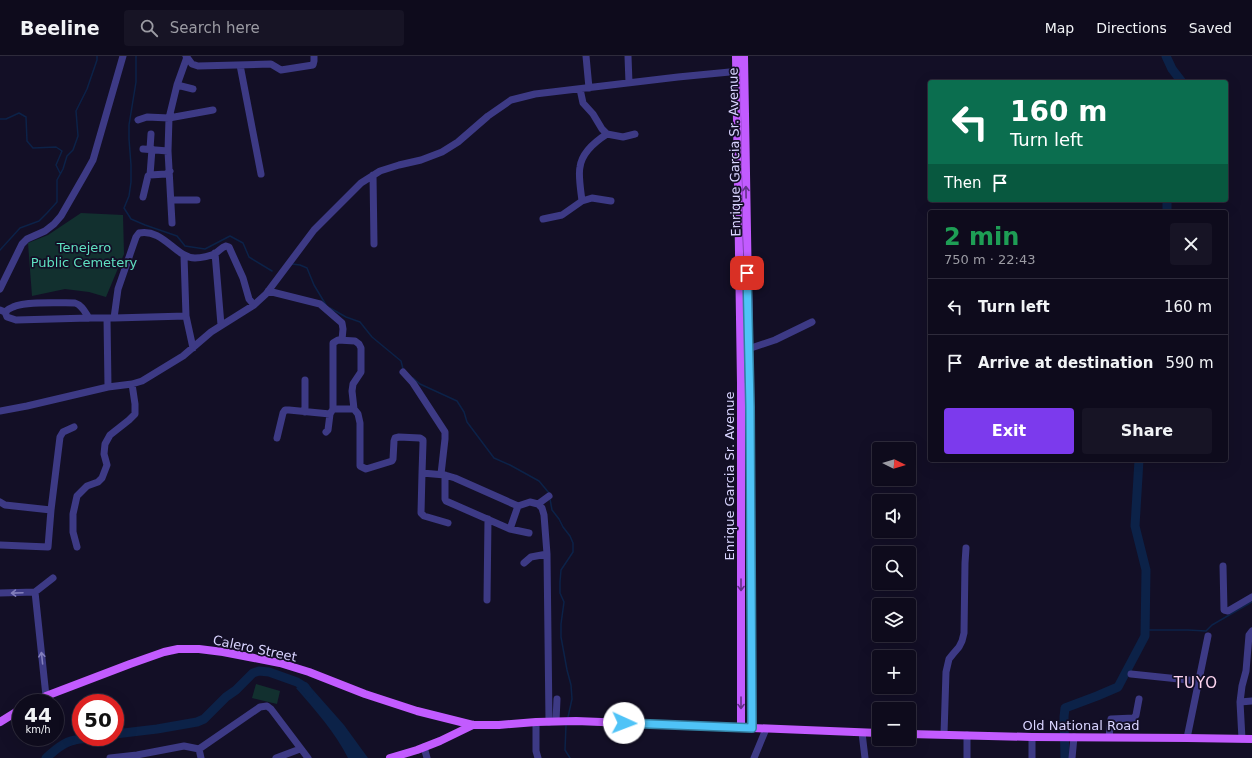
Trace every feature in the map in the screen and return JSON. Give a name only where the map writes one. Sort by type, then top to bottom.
[{"type":"main road","name":"Enrique Garcia Sr. Avenue","points":[[736,56],[740,71],[748,349],[745,384],[741,727]]},
{"type":"main road","name":"Enrique Garcia Sr. Avenue","points":[[744,56],[740,71],[752,728]]},
{"type":"main road","name":"Calero Street","points":[[51,694],[152,656],[178,649],[199,649],[280,663],[417,711],[473,724]]},
{"type":"main road","points":[[0,722],[12,715]]},
{"type":"main road","points":[[390,758],[424,747],[473,724],[499,725],[559,721],[872,733]]},
{"type":"main road","name":"Old National Road","points":[[916,734],[1032,737],[1252,739]]},
{"type":"street","points":[[0,289],[22,244],[27,239],[45,231],[54,224],[61,216],[84,176],[92,160],[123,56]]},
{"type":"street","points":[[187,57],[192,64],[198,66],[271,64],[281,70],[313,65],[314,56]]},
{"type":"street","points":[[586,56],[590,88]]},
{"type":"street","points":[[628,56],[629,83]]},
{"type":"street","points":[[172,223],[168,151],[169,118],[177,85],[187,57]]},
{"type":"street","points":[[240,65],[261,174]]},
{"type":"street","points":[[0,411],[108,387],[132,384],[142,381],[169,365],[183,356],[211,332],[254,305],[268,291],[314,230],[361,183],[380,171],[421,160],[442,152],[458,142],[488,116],[511,100],[535,94],[740,71]]},
{"type":"street","points":[[177,85],[193,89]]},
{"type":"street","points":[[580,89],[583,104],[593,114],[602,129],[607,134],[623,137],[635,134]]},
{"type":"street","points":[[138,120],[147,117],[169,118],[213,110]]},
{"type":"street","points":[[143,197],[148,176],[150,175],[149,149],[151,134]]},
{"type":"street","points":[[582,201],[580,166],[585,154],[596,140],[607,134]]},
{"type":"street","points":[[149,149],[168,151]]},
{"type":"street","points":[[150,175],[166,174],[170,171]]},
{"type":"street","points":[[373,175],[374,244]]},
{"type":"street","points":[[543,219],[562,215],[582,201],[592,198],[611,201]]},
{"type":"street","points":[[171,200],[197,200]]},
{"type":"street","points":[[108,387],[111,318],[118,289],[136,237],[139,233],[147,233],[162,238],[184,256],[193,258],[215,254],[224,246],[229,247],[243,278],[249,299],[254,305]]},
{"type":"street","points":[[215,254],[221,325]]},
{"type":"street","points":[[184,256],[186,316],[193,348]]},
{"type":"street","points":[[268,291],[320,304],[342,323],[342,340]]},
{"type":"street","points":[[89,318],[82,307],[75,303],[35,303],[12,307],[2,311],[11,320],[186,316]]},
{"type":"street","points":[[748,349],[775,340],[812,322]]},
{"type":"street","points":[[326,432],[328,430],[331,411],[334,341],[355,341],[361,348],[361,372],[353,384],[352,391],[354,409],[358,414],[360,423],[360,466],[366,469],[392,461],[395,438],[420,438],[423,440],[421,513],[424,516],[448,523]]},
{"type":"street","points":[[403,372],[413,383],[445,432],[443,475],[446,501],[517,532],[529,533]]},
{"type":"street","points":[[305,380],[305,412]]},
{"type":"street","points":[[77,547],[73,532],[73,514],[77,496],[88,486],[98,482],[102,478],[107,465],[104,454],[105,444],[110,435],[135,414],[136,404],[132,384]]},
{"type":"street","points":[[277,438],[282,413],[285,410],[305,412],[354,409]]},
{"type":"street","points":[[0,545],[48,547],[60,437],[63,432],[74,427]]},
{"type":"street","points":[[422,473],[455,478],[518,506],[530,502],[538,504],[542,508],[544,515],[559,721]]},
{"type":"street","points":[[538,504],[549,496]]},
{"type":"street","points":[[0,502],[5,505],[51,510]]},
{"type":"street","points":[[510,529],[518,506]]},
{"type":"street","points":[[487,600],[488,519]]},
{"type":"street","points":[[944,734],[946,672],[949,659],[959,647],[964,633],[966,548]]},
{"type":"street","points":[[524,563],[531,558],[547,554]]},
{"type":"street","points":[[1223,566],[1224,610],[1228,611],[1252,597]]},
{"type":"street","points":[[0,593],[35,592],[53,578]]},
{"type":"street","points":[[35,592],[46,694]]},
{"type":"street","points":[[1242,739],[1240,702],[1242,686],[1249,670],[1249,635],[1252,631]]},
{"type":"street","points":[[1187,738],[1208,636]]},
{"type":"street","points":[[1132,674],[1198,681]]},
{"type":"street","points":[[557,699],[559,721]]},
{"type":"street","points":[[1109,737],[1111,719],[1134,718],[1139,699]]},
{"type":"street","points":[[1240,702],[1252,701]]},
{"type":"street","points":[[110,758],[184,746],[199,749],[260,707],[267,706],[271,709],[308,758]]},
{"type":"street","points":[[536,722],[536,751],[538,758]]},
{"type":"street","points":[[754,758],[766,729]]},
{"type":"street","points":[[862,733],[865,758]]},
{"type":"street","points":[[967,735],[967,758]]},
{"type":"street","points":[[1032,737],[1032,758]]},
{"type":"street","points":[[1072,758],[1073,737]]},
{"type":"street","points":[[424,747],[427,758]]},
{"type":"street","points":[[199,749],[202,758]]},
{"type":"street","points":[[276,758],[300,749]]},
{"type":"green space","name":"Tenejero Public Cemetery","points":[[81,213],[123,215],[124,254],[106,297],[89,292],[65,289],[32,296],[28,243],[48,235]]},
{"type":"green space","points":[[256,684],[280,691],[277,704],[252,698]]},
{"type":"water","points":[[306,682],[344,725],[368,758],[348,758],[331,730],[296,688]]},
{"type":"waterway","points":[[0,250],[20,228],[39,221],[57,202],[57,180],[63,169],[67,156],[73,150],[78,136],[76,111],[87,89],[97,56]]},
{"type":"waterway","points":[[136,56],[136,82],[129,125],[131,182],[129,196],[124,208],[131,219],[177,236],[185,246],[205,249],[230,236],[243,243],[249,257],[272,271]]},
{"type":"waterway","points":[[1166,56],[1172,69],[1180,80]]},
{"type":"waterway","points":[[0,119],[6,119],[19,113],[26,117],[27,141],[33,148],[56,147],[62,151],[56,165],[60,173]]},
{"type":"waterway","points":[[1167,202],[1167,210]]},
{"type":"waterway","points":[[292,264],[307,268],[314,285],[326,305]]},
{"type":"waterway","points":[[330,308],[346,317],[360,322],[372,337],[401,361],[403,369]]},
{"type":"waterway","points":[[413,378],[420,384],[457,401],[464,412],[467,422],[494,458],[539,481],[549,493]]},
{"type":"waterway","points":[[1065,758],[1065,708],[1118,687],[1145,636],[1146,570],[1135,526],[1139,462]]},
{"type":"waterway","points":[[550,499],[552,510],[570,536],[573,543],[573,552],[561,570],[560,582],[560,593],[564,602],[561,637],[571,685],[572,699],[568,717]]},
{"type":"waterway","points":[[1145,630],[1206,631],[1212,625],[1252,602]]},
{"type":"waterway","points":[[124,733],[157,729],[197,722],[204,719],[253,673],[259,671],[269,672],[297,682],[305,687],[309,693]]},
{"type":"waterway","points":[[566,725],[565,750],[570,758]]},
{"type":"waterway","points":[[46,758],[63,744],[72,741]]},
{"type":"district","name":"TUYO","points":[[1196,683]]},
{"type":"route","points":[[624,723],[752,728],[750,407],[747,273]]}]
